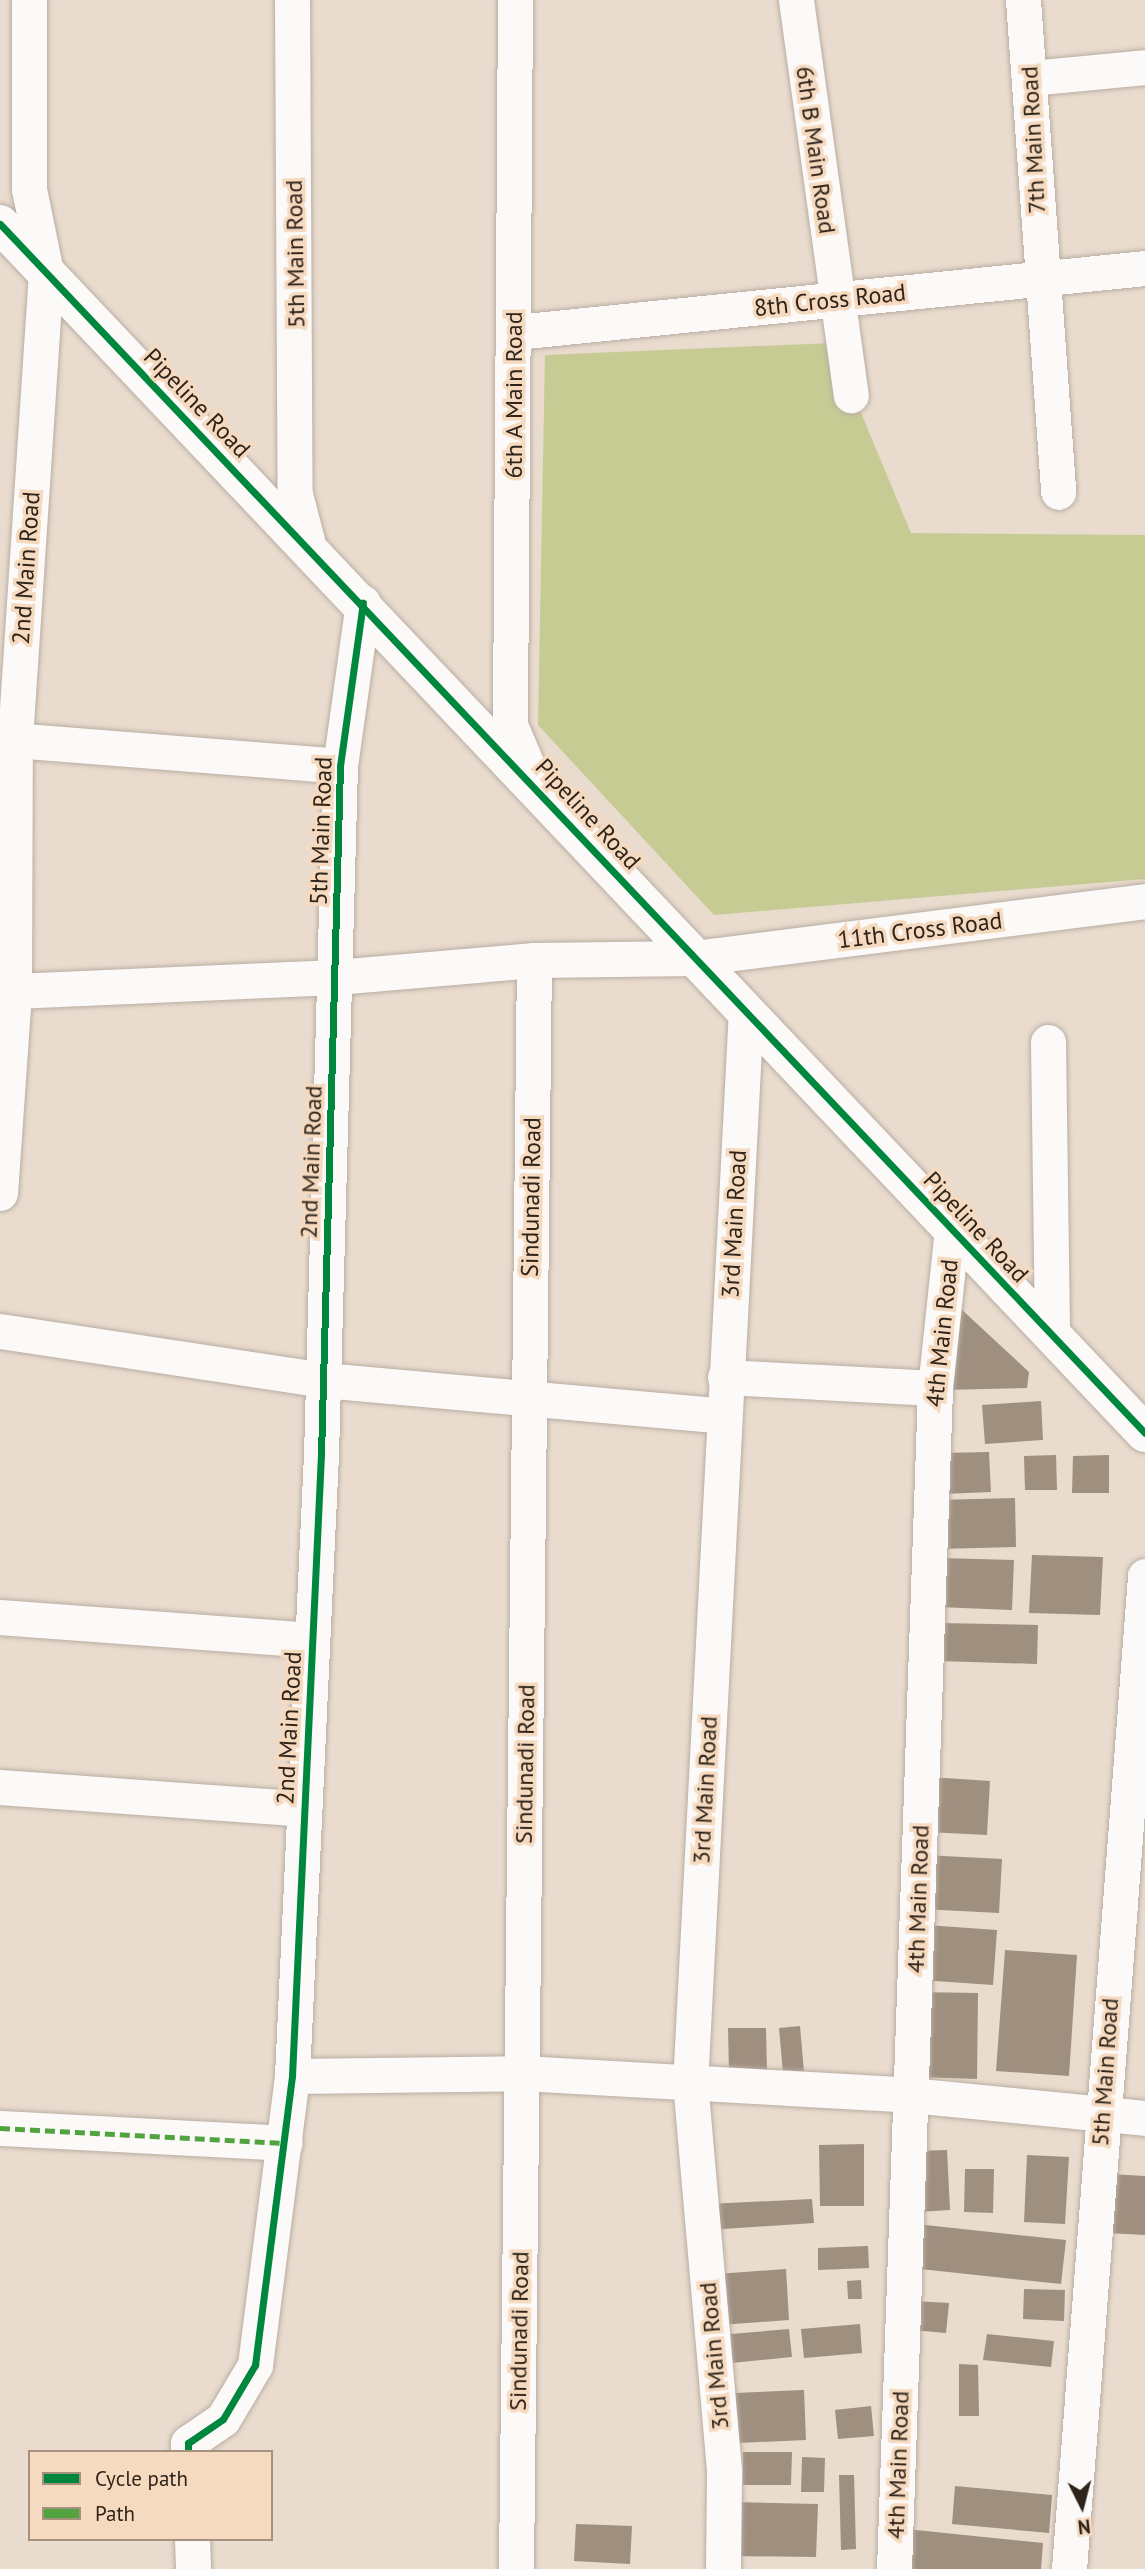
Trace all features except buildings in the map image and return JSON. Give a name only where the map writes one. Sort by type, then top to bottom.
[{"type":"street","name":"2nd Main Road","points":[[0,1193],[7,985],[8,739],[46,272],[29,189],[29,0]]},
{"type":"street","name":"5th Main Road","points":[[292,0],[295,494],[309,548]]},
{"type":"street","name":"6th A Main Road","points":[[515,0],[516,331],[510,725],[536,786]]},
{"type":"street","name":"6th B Main Road","points":[[796,0],[850,395]]},
{"type":"street","name":"7th Main Road","points":[[1023,0],[1031,78],[1041,280],[1058,492]]},
{"type":"street","points":[[1031,78],[1145,67]]},
{"type":"street","name":"Pipeline Road","points":[[0,224],[363,603],[1145,1433]]},
{"type":"street","name":"8th Cross Road","points":[[516,331],[1145,268]]},
{"type":"street","name":"5th Main Road","points":[[336,977],[340,766],[363,603]]},
{"type":"street","points":[[8,739],[340,766]]},
{"type":"street","name":"11th Cross Road","points":[[7,985],[336,977],[534,960],[695,958],[1145,901]]},
{"type":"street","name":"Sindunadi Road","points":[[516,2569],[534,960]]},
{"type":"street","name":"2nd Main Road","points":[[188,2450],[188,2444],[223,2419],[255,2365],[292,2076],[323,1380],[336,977]]},
{"type":"street","name":"3rd Main Road","points":[[723,2569],[724,2470],[691,2085],[723,1416],[746,1011]]},
{"type":"street","points":[[1048,1042],[1052,1335]]},
{"type":"street","name":"4th Main Road","points":[[894,2569],[935,1388],[952,1229]]},
{"type":"street","points":[[0,1331],[323,1380],[723,1416]]},
{"type":"street","points":[[725,1377],[935,1388]]},
{"type":"street","name":"5th Main Road","points":[[1069,2569],[1101,2113],[1145,1576]]},
{"type":"street","points":[[0,1616],[312,1640]]},
{"type":"street","points":[[0,1787],[304,1809]]},
{"type":"street","points":[[292,2076],[522,2073],[691,2085],[911,2095],[1145,2118]]},
{"type":"street","points":[[0,2128],[285,2143]]},
{"type":"street","points":[[192,2541],[193,2569]]},
{"type":"green space","points":[[832,343],[911,533],[1145,535],[1145,879],[714,915],[538,725],[545,355]]},
{"type":"marked path","points":[[0,2128],[285,2143]]},
{"type":"cycle path","points":[[0,224],[1145,1433]]},
{"type":"cycle path","points":[[188,2450],[188,2443],[223,2419],[255,2365],[292,2076],[321,1455],[340,766],[363,603]]}]
